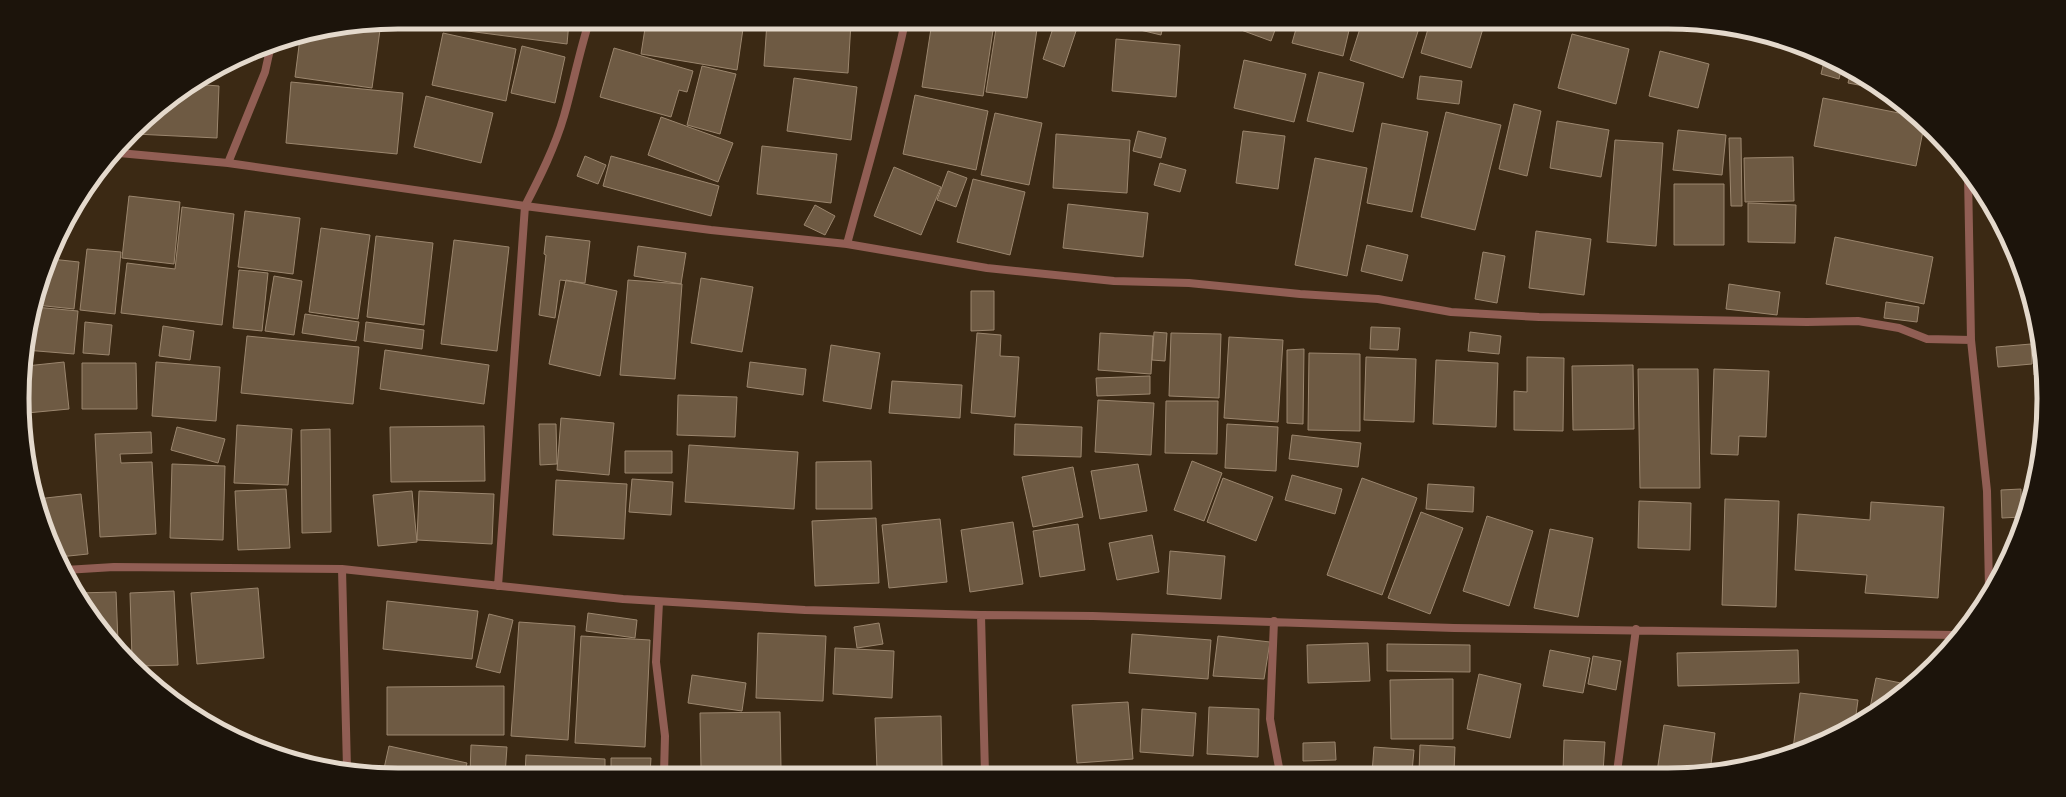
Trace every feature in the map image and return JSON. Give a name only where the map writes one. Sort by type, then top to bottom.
[{"type":"street","points":[[498,586],[526,206],[544,169],[564,117],[578,53],[587,29]]},
{"type":"street","points":[[847,244],[875,138],[892,81],[903,29]]},
{"type":"street","points":[[228,163],[265,72],[269,53]]},
{"type":"street","points":[[122,153],[228,163],[526,206],[711,230],[847,244],[988,268],[1114,281],[1189,283],[1300,294],[1378,299],[1450,312],[1539,317],[1806,322],[1858,321],[1899,328],[1927,339],[1971,340]]},
{"type":"street","points":[[1968,184],[1971,340],[1987,491],[1989,580]]},
{"type":"street","points":[[71,570],[114,567],[342,569],[659,602],[805,610],[1274,621],[1454,628],[1951,635]]},
{"type":"street","points":[[342,569],[347,764]]},
{"type":"street","points":[[659,602],[656,662],[665,736],[664,768]]},
{"type":"street","points":[[981,615],[984,768]]},
{"type":"street","points":[[1274,621],[1270,719],[1279,768]]},
{"type":"street","points":[[1618,768],[1636,630]]},
{"type":"building","points":[[460,29],[568,29],[567,44]]},
{"type":"building","points":[[645,29],[743,29],[737,70],[641,54]]},
{"type":"building","points":[[767,29],[851,29],[848,73],[764,66]]},
{"type":"building","points":[[931,29],[993,29],[983,96],[922,87]]},
{"type":"building","points":[[996,29],[1037,29],[1027,98],[986,92]]},
{"type":"building","points":[[1053,29],[1077,29],[1064,67],[1043,59]]},
{"type":"building","points":[[1136,29],[1162,29],[1161,35]]},
{"type":"building","points":[[1238,29],[1275,29],[1271,41]]},
{"type":"building","points":[[1296,29],[1349,29],[1343,56],[1292,43]]},
{"type":"building","points":[[1360,29],[1419,29],[1403,78],[1350,60]]},
{"type":"building","points":[[1428,29],[1483,29],[1471,68],[1421,53]]},
{"type":"building","points":[[380,30],[372,88],[295,77],[299,43],[326,36],[350,32]]},
{"type":"building","points":[[443,33],[516,49],[506,101],[432,85]]},
{"type":"building","points":[[1572,34],[1629,49],[1616,104],[1558,88]]},
{"type":"building","points":[[1116,39],[1180,45],[1176,97],[1112,91]]},
{"type":"building","points":[[522,46],[565,57],[555,103],[511,93]]},
{"type":"building","points":[[614,48],[693,71],[687,92],[679,90],[671,117],[600,97]]},
{"type":"building","points":[[1660,51],[1709,64],[1698,108],[1649,96]]},
{"type":"building","points":[[1244,60],[1306,74],[1294,122],[1234,108]]},
{"type":"building","points":[[1824,64],[1841,72],[1839,79],[1821,74]]},
{"type":"building","points":[[702,66],[736,74],[720,134],[687,125]]},
{"type":"building","points":[[1319,72],[1364,83],[1353,132],[1307,121]]},
{"type":"building","points":[[1420,76],[1462,81],[1459,104],[1417,99]]},
{"type":"building","points":[[794,78],[857,87],[851,140],[787,131]]},
{"type":"building","points":[[1849,78],[1864,86],[1848,83]]},
{"type":"building","points":[[291,82],[403,93],[397,154],[286,143]]},
{"type":"building","points":[[204,85],[219,86],[217,138],[140,134],[174,105]]},
{"type":"building","points":[[915,95],[988,111],[976,170],[903,154]]},
{"type":"building","points":[[426,96],[493,113],[481,163],[414,147]]},
{"type":"building","points":[[1823,98],[1902,114],[1923,132],[1916,166],[1814,146]]},
{"type":"building","points":[[1514,104],[1541,111],[1527,176],[1499,169]]},
{"type":"building","points":[[1446,112],[1501,125],[1475,230],[1421,217]]},
{"type":"building","points":[[995,113],[1042,123],[1029,185],[981,175]]},
{"type":"building","points":[[661,117],[733,143],[718,182],[648,155]]},
{"type":"building","points":[[1557,121],[1609,130],[1601,177],[1550,168]]},
{"type":"building","points":[[1382,123],[1428,132],[1412,212],[1367,203]]},
{"type":"building","points":[[1678,130],[1726,135],[1722,175],[1673,170]]},
{"type":"building","points":[[1138,131],[1166,138],[1161,158],[1133,151]]},
{"type":"building","points":[[1243,131],[1285,136],[1278,189],[1236,183]]},
{"type":"building","points":[[1056,134],[1130,140],[1127,193],[1053,188]]},
{"type":"building","points":[[1729,138],[1741,138],[1742,206],[1731,206]]},
{"type":"building","points":[[1615,140],[1663,143],[1656,246],[1607,242]]},
{"type":"building","points":[[762,146],[837,154],[831,203],[757,194]]},
{"type":"building","points":[[585,156],[606,165],[598,184],[577,176]]},
{"type":"building","points":[[611,156],[719,186],[711,216],[603,186]]},
{"type":"building","points":[[1793,157],[1794,201],[1745,202],[1744,158]]},
{"type":"building","points":[[1315,158],[1367,168],[1347,276],[1295,265]]},
{"type":"building","points":[[1160,163],[1186,170],[1180,192],[1154,185]]},
{"type":"building","points":[[894,167],[941,187],[921,235],[874,216]]},
{"type":"building","points":[[948,171],[967,178],[956,207],[937,200]]},
{"type":"building","points":[[973,179],[1025,192],[1010,255],[957,242]]},
{"type":"building","points":[[1674,184],[1724,184],[1724,245],[1674,245]]},
{"type":"building","points":[[129,196],[180,202],[174,264],[122,258]]},
{"type":"building","points":[[1748,203],[1796,205],[1795,243],[1748,242]]},
{"type":"building","points":[[1068,204],[1148,213],[1143,257],[1063,248]]},
{"type":"building","points":[[815,205],[835,216],[825,235],[804,225]]},
{"type":"building","points":[[182,207],[234,214],[222,325],[121,313],[127,263],[175,269]]},
{"type":"building","points":[[245,211],[300,218],[293,274],[238,267]]},
{"type":"building","points":[[321,228],[370,235],[358,319],[309,312]]},
{"type":"building","points":[[1536,231],[1591,239],[1584,295],[1529,288]]},
{"type":"building","points":[[376,236],[433,243],[424,325],[367,317]]},
{"type":"building","points":[[546,236],[590,241],[585,283],[560,280],[555,318],[539,315],[546,255],[544,254]]},
{"type":"building","points":[[1835,237],[1933,257],[1924,304],[1826,284]]},
{"type":"building","points":[[454,240],[509,247],[497,351],[441,344]]},
{"type":"building","points":[[1367,245],[1408,255],[1402,281],[1361,271]]},
{"type":"building","points":[[638,246],[686,253],[681,284],[634,276]]},
{"type":"building","points":[[87,249],[121,252],[115,314],[80,310]]},
{"type":"building","points":[[1483,252],[1505,256],[1497,303],[1475,299]]},
{"type":"building","points":[[56,260],[79,262],[74,309],[41,306]]},
{"type":"building","points":[[239,270],[268,273],[262,331],[233,328]]},
{"type":"building","points":[[274,276],[302,281],[294,335],[265,331]]},
{"type":"building","points":[[701,278],[753,287],[742,352],[691,343]]},
{"type":"building","points":[[566,280],[617,291],[600,376],[549,364]]},
{"type":"building","points":[[628,280],[682,284],[675,379],[620,375]]},
{"type":"building","points":[[1729,284],[1780,292],[1777,315],[1726,309]]},
{"type":"building","points":[[971,291],[994,291],[994,330],[971,331]]},
{"type":"building","points":[[1886,302],[1919,307],[1917,322],[1884,318]]},
{"type":"building","points":[[41,308],[78,311],[74,354],[32,351]]},
{"type":"building","points":[[305,314],[359,322],[356,341],[302,333]]},
{"type":"building","points":[[85,322],[112,325],[109,355],[83,353]]},
{"type":"building","points":[[366,322],[424,330],[422,349],[364,341]]},
{"type":"building","points":[[163,326],[194,331],[190,360],[159,356]]},
{"type":"building","points":[[1371,327],[1400,328],[1398,350],[1370,349]]},
{"type":"building","points":[[1154,332],[1167,333],[1165,361],[1152,360]]},
{"type":"building","points":[[1470,332],[1501,336],[1499,354],[1468,351]]},
{"type":"building","points":[[977,333],[1001,335],[1000,356],[1019,357],[1015,417],[971,413]]},
{"type":"building","points":[[1100,333],[1153,336],[1151,374],[1098,370]]},
{"type":"building","points":[[1171,333],[1221,334],[1219,398],[1169,396]]},
{"type":"building","points":[[247,336],[359,347],[353,404],[241,393]]},
{"type":"building","points":[[1229,337],[1283,340],[1278,422],[1224,418]]},
{"type":"building","points":[[2031,344],[2032,364],[1998,367],[1996,347]]},
{"type":"building","points":[[831,345],[880,353],[871,409],[823,401]]},
{"type":"building","points":[[1304,349],[1303,424],[1287,423],[1287,350]]},
{"type":"building","points":[[385,350],[489,365],[484,404],[380,389]]},
{"type":"building","points":[[2034,350],[2036,375],[2034,375]]},
{"type":"building","points":[[1309,353],[1360,354],[1360,431],[1308,430]]},
{"type":"building","points":[[1366,357],[1416,359],[1414,422],[1364,420]]},
{"type":"building","points":[[1527,357],[1564,358],[1563,431],[1514,430],[1514,391],[1527,392]]},
{"type":"building","points":[[1436,360],[1498,363],[1496,427],[1433,424]]},
{"type":"building","points":[[64,362],[69,409],[30,413],[31,366]]},
{"type":"building","points":[[156,362],[220,367],[216,421],[152,416]]},
{"type":"building","points":[[750,362],[806,369],[803,395],[747,387]]},
{"type":"building","points":[[82,363],[136,363],[137,409],[82,409]]},
{"type":"building","points":[[1633,365],[1634,429],[1573,430],[1572,366]]},
{"type":"building","points":[[1638,369],[1698,369],[1700,488],[1640,488]]},
{"type":"building","points":[[1714,369],[1769,371],[1766,437],[1739,436],[1738,455],[1711,454]]},
{"type":"building","points":[[1150,376],[1150,394],[1097,396],[1096,378]]},
{"type":"building","points":[[2036,380],[2036,380],[2037,398],[2036,410]]},
{"type":"building","points":[[892,381],[962,385],[960,418],[889,413]]},
{"type":"building","points":[[678,395],[737,397],[735,437],[677,435]]},
{"type":"building","points":[[1098,400],[1154,403],[1151,455],[1095,452]]},
{"type":"building","points":[[1166,401],[1218,401],[1217,454],[1165,453]]},
{"type":"building","points":[[561,418],[614,423],[609,475],[557,470]]},
{"type":"building","points":[[539,424],[556,424],[557,464],[540,465]]},
{"type":"building","points":[[1015,424],[1082,427],[1081,457],[1014,455]]},
{"type":"building","points":[[1227,424],[1278,427],[1276,471],[1225,468]]},
{"type":"building","points":[[237,425],[292,429],[288,485],[234,483]]},
{"type":"building","points":[[484,426],[485,481],[391,482],[390,427]]},
{"type":"building","points":[[177,427],[225,439],[218,463],[171,450]]},
{"type":"building","points":[[330,429],[331,532],[302,533],[301,430]]},
{"type":"building","points":[[151,432],[152,453],[120,454],[121,463],[152,462],[156,534],[100,537],[95,434]]},
{"type":"building","points":[[1292,435],[1361,443],[1358,467],[1289,459]]},
{"type":"building","points":[[689,445],[798,452],[794,509],[685,502]]},
{"type":"building","points":[[625,451],[672,451],[672,473],[625,473]]},
{"type":"building","points":[[871,461],[872,509],[816,509],[816,462]]},
{"type":"building","points":[[1192,461],[1222,473],[1204,521],[1174,510]]},
{"type":"building","points":[[172,464],[225,466],[223,540],[170,538]]},
{"type":"building","points":[[1138,464],[1147,511],[1100,519],[1091,471]]},
{"type":"building","points":[[1073,467],[1083,517],[1033,527],[1022,477]]},
{"type":"building","points":[[1292,475],[1342,489],[1335,514],[1285,500]]},
{"type":"building","points":[[1223,478],[1273,497],[1256,541],[1207,522]]},
{"type":"building","points":[[1362,478],[1417,498],[1382,595],[1327,575]]},
{"type":"building","points":[[632,479],[673,482],[671,515],[629,512]]},
{"type":"building","points":[[556,480],[627,484],[624,539],[553,535]]},
{"type":"building","points":[[1428,484],[1474,487],[1473,512],[1426,509]]},
{"type":"building","points":[[286,489],[290,548],[238,550],[235,491]]},
{"type":"building","points":[[2021,489],[2021,504],[2017,517],[2002,518],[2001,490]]},
{"type":"building","points":[[412,491],[417,542],[378,546],[373,495]]},
{"type":"building","points":[[419,491],[494,494],[492,544],[417,540]]},
{"type":"building","points":[[81,494],[88,554],[64,556],[57,540],[43,498]]},
{"type":"building","points":[[1725,499],[1779,501],[1776,607],[1722,605]]},
{"type":"building","points":[[1639,501],[1691,503],[1690,550],[1638,548]]},
{"type":"building","points":[[1871,502],[1944,507],[1938,598],[1865,593],[1867,575],[1795,570],[1798,514],[1870,520]]},
{"type":"building","points":[[1421,512],[1463,528],[1430,614],[1388,598]]},
{"type":"building","points":[[1487,516],[1533,531],[1509,606],[1463,591]]},
{"type":"building","points":[[876,518],[879,583],[815,586],[812,521]]},
{"type":"building","points":[[940,519],[947,582],[889,588],[882,525]]},
{"type":"building","points":[[1013,522],[1023,584],[970,592],[961,530]]},
{"type":"building","points":[[1078,524],[1085,570],[1040,577],[1033,531]]},
{"type":"building","points":[[1550,529],[1593,538],[1578,617],[1534,608]]},
{"type":"building","points":[[1152,535],[1159,572],[1117,580],[1109,543]]},
{"type":"building","points":[[1170,551],[1225,556],[1221,599],[1167,594]]},
{"type":"building","points":[[258,588],[264,658],[197,664],[191,593]]},
{"type":"building","points":[[174,591],[178,665],[144,666],[132,654],[130,593]]},
{"type":"building","points":[[116,592],[118,638],[91,604],[85,593]]},
{"type":"building","points":[[387,601],[478,611],[472,659],[383,649]]},
{"type":"building","points":[[588,613],[637,620],[635,638],[586,631]]},
{"type":"building","points":[[489,614],[513,620],[500,673],[476,667]]},
{"type":"building","points":[[519,622],[575,626],[568,740],[511,736]]},
{"type":"building","points":[[879,623],[883,644],[857,648],[854,627]]},
{"type":"building","points":[[758,633],[826,636],[823,701],[756,698]]},
{"type":"building","points":[[1132,634],[1211,640],[1208,679],[1129,673]]},
{"type":"building","points":[[581,636],[650,640],[645,747],[575,743]]},
{"type":"building","points":[[1218,636],[1270,642],[1264,679],[1213,676]]},
{"type":"building","points":[[1368,643],[1370,681],[1308,683],[1307,645]]},
{"type":"building","points":[[1387,644],[1470,645],[1470,672],[1387,671]]},
{"type":"building","points":[[835,648],[894,651],[892,698],[833,694]]},
{"type":"building","points":[[1550,650],[1590,658],[1583,693],[1543,686]]},
{"type":"building","points":[[1798,650],[1799,683],[1678,686],[1677,653]]},
{"type":"building","points":[[1593,656],[1621,661],[1616,690],[1588,684]]},
{"type":"building","points":[[1479,674],[1521,684],[1510,738],[1467,729]]},
{"type":"building","points":[[692,675],[746,683],[742,711],[688,703]]},
{"type":"building","points":[[1876,678],[1902,683],[1892,692],[1870,708]]},
{"type":"building","points":[[1453,679],[1453,739],[1391,739],[1390,680]]},
{"type":"building","points":[[504,686],[504,735],[387,735],[387,687]]},
{"type":"building","points":[[1800,693],[1858,700],[1856,716],[1831,730],[1793,745]]},
{"type":"building","points":[[1128,702],[1133,759],[1077,763],[1072,705]]},
{"type":"building","points":[[1209,707],[1259,709],[1258,757],[1207,754]]},
{"type":"building","points":[[1142,709],[1196,713],[1193,756],[1140,752]]},
{"type":"building","points":[[780,712],[781,768],[701,768],[700,713]]},
{"type":"building","points":[[941,716],[942,767],[877,768],[875,718]]},
{"type":"building","points":[[1664,725],[1715,733],[1711,765],[1658,768]]},
{"type":"building","points":[[1564,740],[1605,742],[1603,768],[1563,768]]},
{"type":"building","points":[[1335,742],[1336,760],[1303,761],[1303,743]]},
{"type":"building","points":[[471,745],[507,747],[506,768],[470,768]]},
{"type":"building","points":[[1420,745],[1455,747],[1454,768],[1419,768]]},
{"type":"building","points":[[389,746],[467,763],[466,768],[384,767]]},
{"type":"building","points":[[1374,747],[1414,750],[1412,768],[1372,768]]},
{"type":"building","points":[[526,755],[605,759],[605,768],[525,768]]},
{"type":"building","points":[[611,758],[651,758],[650,768],[611,768]]}]
